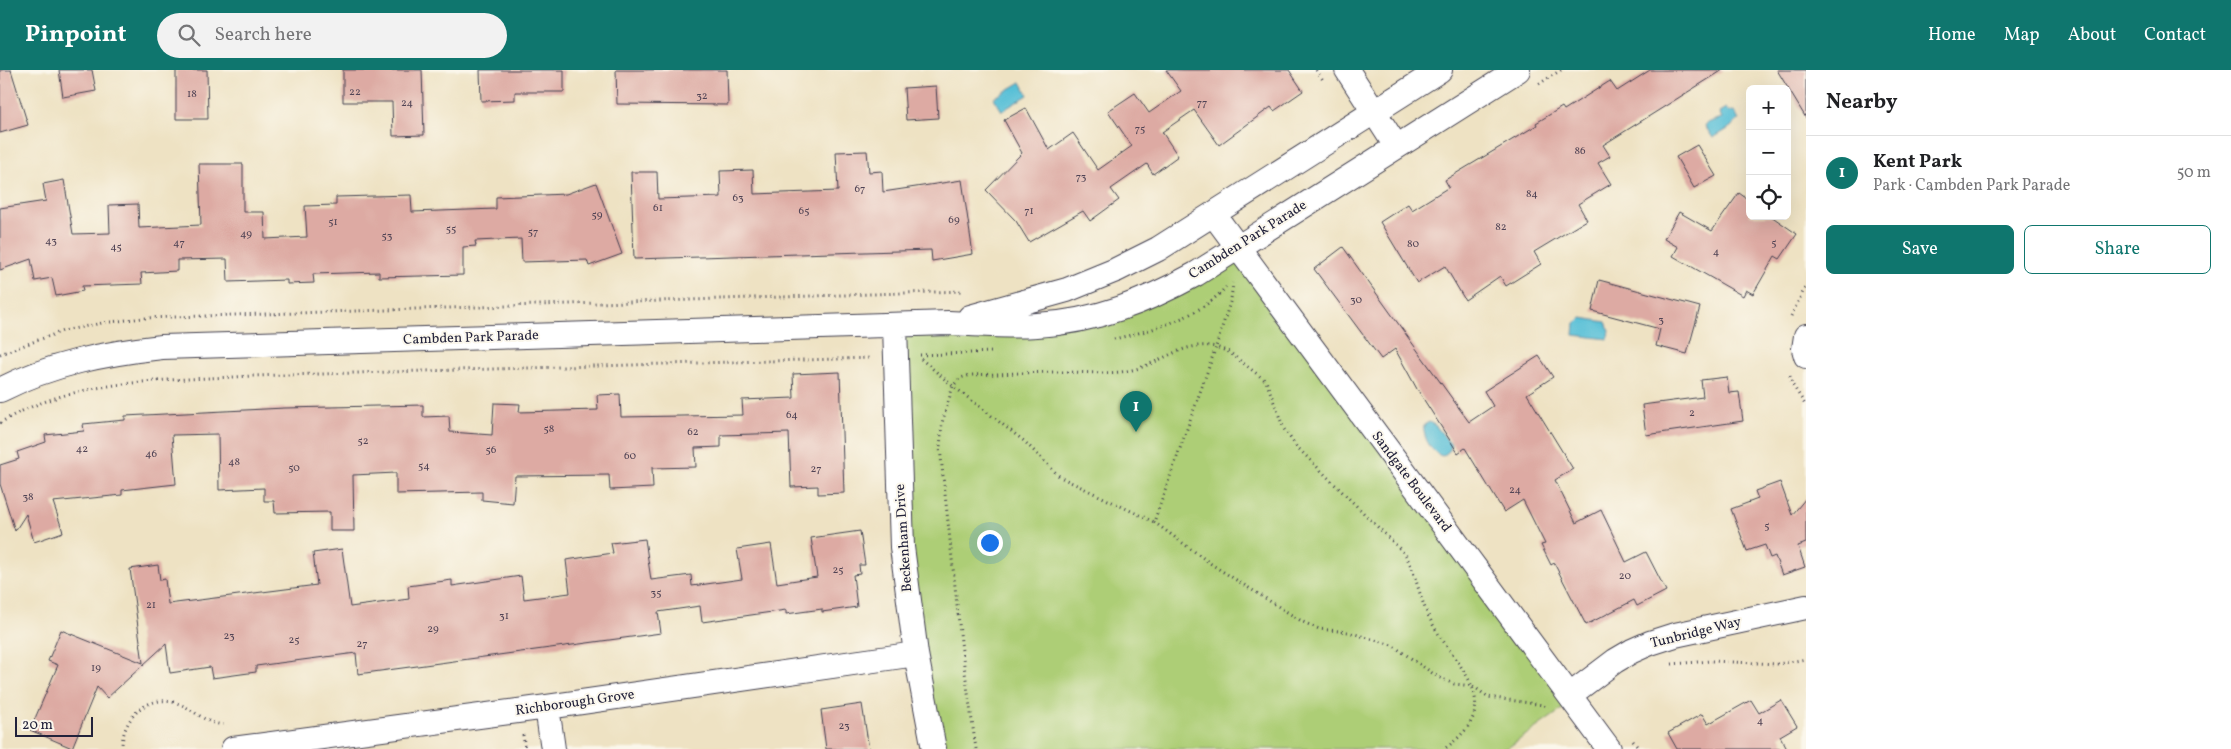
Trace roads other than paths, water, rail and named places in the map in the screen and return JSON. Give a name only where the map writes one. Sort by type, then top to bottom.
[{"type":"street","points":[[1347,70],[1396,146]]},
{"type":"street","name":"Cambden Park Parade","points":[[949,323],[1067,290],[1094,280],[1158,249],[1440,70]]},
{"type":"street","name":"Cambden Park Parade","points":[[0,390],[34,374],[70,362],[162,347],[949,323],[1037,326],[1093,317],[1142,301],[1168,290],[1237,249],[1518,70]]},
{"type":"street","name":"Sandgate Boulevard","points":[[1214,215],[1237,249],[1610,749]]},
{"type":"street","name":"Beckenham Drive","points":[[894,326],[902,547],[916,654],[934,749]]},
{"type":"street","points":[[1806,336],[1804,349],[1806,356]]},
{"type":"street","name":"Tunbridge Way","points":[[1570,695],[1615,661],[1650,643],[1675,635],[1806,607]]},
{"type":"street","name":"Richborough Grove","points":[[233,749],[547,707],[916,654]]},
{"type":"street","points":[[547,707],[553,749]]},
{"type":"water","points":[[1021,82],[1028,95],[1002,111],[994,98]]},
{"type":"water","points":[[1726,108],[1728,112],[1734,111],[1739,120],[1713,138],[1705,126],[1707,123],[1722,118],[1719,112]]},
{"type":"water","points":[[1582,318],[1606,322],[1609,329],[1608,339],[1574,335],[1575,323]]},
{"type":"water","points":[[1429,422],[1436,426],[1451,445],[1450,450],[1443,456],[1435,452],[1426,439],[1424,425]]},
{"type":"place","name":"Kent Park","points":[[1136,432]]}]
